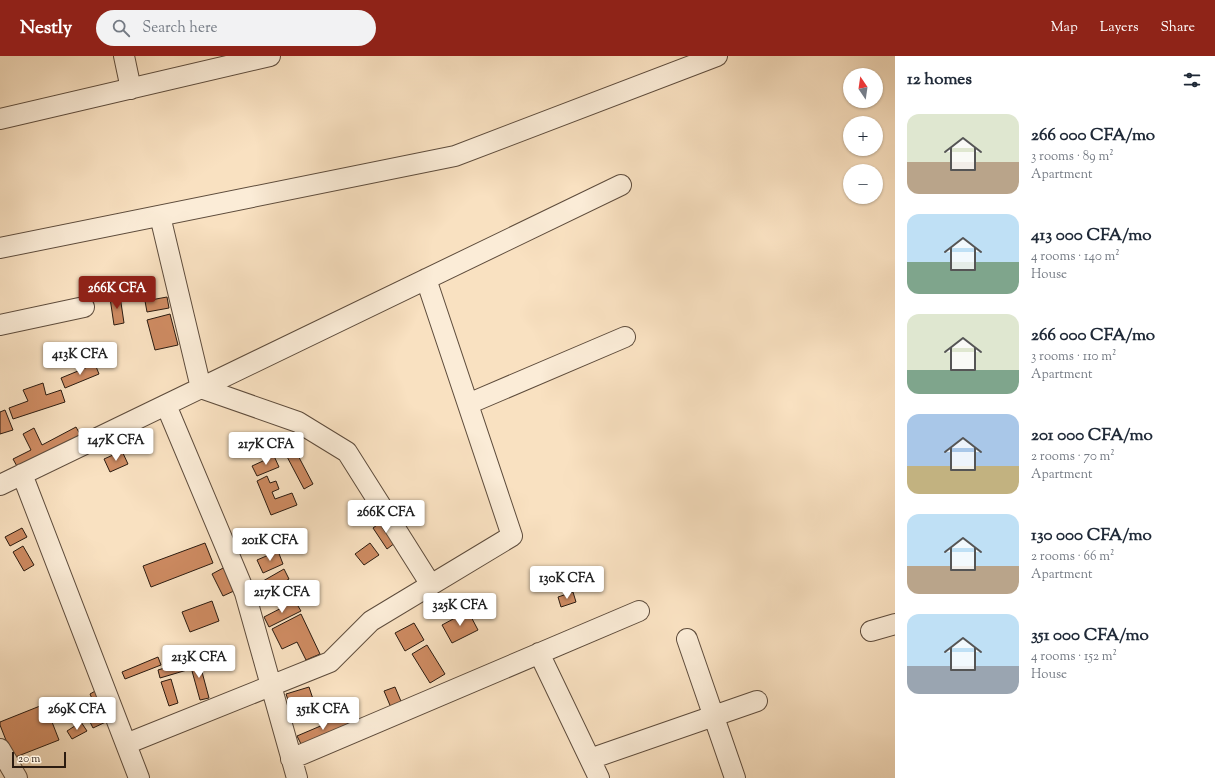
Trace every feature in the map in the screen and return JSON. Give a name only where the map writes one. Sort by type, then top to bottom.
[{"type":"street","points":[[124,56],[131,89]]},
{"type":"street","points":[[0,120],[270,56]]},
{"type":"street","points":[[0,248],[455,156],[717,56]]},
{"type":"street","points":[[0,485],[622,185]]},
{"type":"street","points":[[160,216],[201,388]]},
{"type":"street","points":[[126,744],[330,662],[371,621],[512,536],[426,279]]},
{"type":"street","points":[[0,324],[84,308]]},
{"type":"street","points":[[468,404],[625,337]]},
{"type":"street","points":[[201,388],[298,422],[347,452],[431,585]]},
{"type":"street","points":[[166,404],[245,593],[297,778]]},
{"type":"street","points":[[22,474],[139,778]]},
{"type":"street","points":[[291,759],[640,611]]},
{"type":"street","points":[[871,631],[895,624]]},
{"type":"street","points":[[686,639],[735,778]]},
{"type":"street","points":[[539,654],[599,778]]},
{"type":"street","points":[[590,759],[757,701]]},
{"type":"street","points":[[0,749],[17,778]]},
{"type":"building","points":[[120,296],[124,323],[114,325],[110,298]]},
{"type":"building","points":[[167,297],[169,308],[147,312],[145,301]]},
{"type":"building","points":[[170,314],[178,345],[155,350],[147,320]]},
{"type":"building","points":[[95,364],[99,374],[65,388],[61,378]]},
{"type":"building","points":[[43,383],[46,395],[61,390],[65,402],[13,419],[9,408],[28,401],[23,390]]},
{"type":"building","points":[[5,410],[13,430],[0,434],[0,412]]},
{"type":"building","points":[[76,427],[82,438],[19,470],[13,459],[31,450],[23,434],[34,428],[42,445]]},
{"type":"building","points":[[293,446],[313,484],[304,489],[284,451]]},
{"type":"building","points":[[122,451],[128,464],[110,472],[104,459]]},
{"type":"building","points":[[274,456],[279,467],[257,476],[252,466]]},
{"type":"building","points":[[267,476],[270,483],[276,481],[279,489],[272,492],[275,499],[292,493],[297,505],[271,515],[257,481]]},
{"type":"building","points":[[384,520],[399,540],[387,549],[373,528]]},
{"type":"building","points":[[22,528],[27,537],[10,546],[5,537]]},
{"type":"building","points":[[205,543],[213,563],[151,587],[143,566]]},
{"type":"building","points":[[370,543],[379,555],[364,565],[355,554]]},
{"type":"building","points":[[23,546],[34,565],[24,571],[13,552]]},
{"type":"building","points":[[278,551],[283,564],[263,573],[257,560]]},
{"type":"building","points":[[225,567],[236,590],[223,596],[212,574]]},
{"type":"building","points":[[284,569],[289,579],[262,595],[256,585]]},
{"type":"building","points":[[573,592],[576,602],[561,607],[558,597]]},
{"type":"building","points":[[212,601],[219,621],[190,632],[182,612]]},
{"type":"building","points":[[295,601],[301,611],[269,627],[264,617]]},
{"type":"building","points":[[468,611],[478,630],[452,643],[442,625]]},
{"type":"building","points":[[301,614],[320,654],[306,660],[297,642],[282,649],[272,629]]},
{"type":"building","points":[[414,623],[424,640],[405,651],[395,633]]},
{"type":"building","points":[[427,645],[445,674],[430,683],[412,654]]},
{"type":"building","points":[[158,657],[161,665],[125,679],[122,672]]},
{"type":"building","points":[[198,657],[209,698],[200,700],[189,660]]},
{"type":"building","points":[[184,662],[187,670],[160,678],[158,670]]},
{"type":"building","points":[[171,679],[178,703],[169,706],[161,682]]},
{"type":"building","points":[[309,687],[313,699],[290,706],[286,694]]},
{"type":"building","points":[[395,687],[403,706],[392,710],[384,691]]},
{"type":"building","points":[[97,690],[103,705],[96,708],[90,694]]},
{"type":"building","points":[[45,704],[59,740],[13,758],[0,722]]},
{"type":"building","points":[[105,710],[110,720],[93,728],[88,718]]},
{"type":"building","points":[[344,716],[349,727],[302,746],[297,736]]},
{"type":"building","points":[[81,722],[87,731],[72,739],[67,731]]}]
